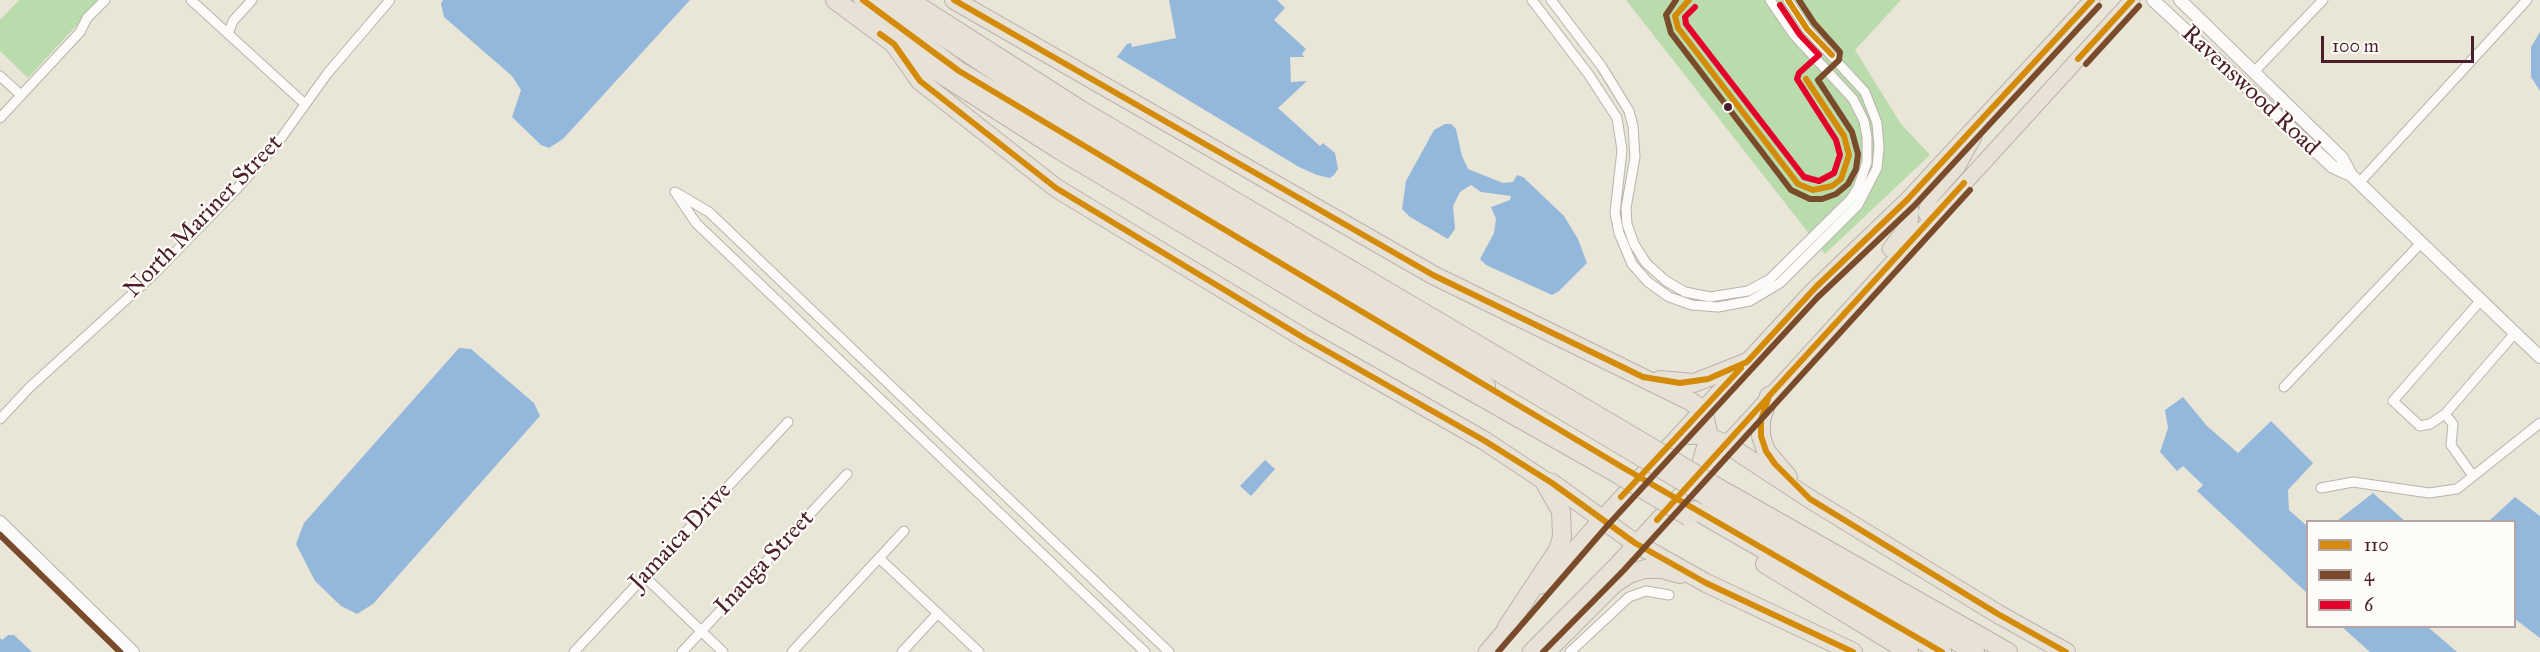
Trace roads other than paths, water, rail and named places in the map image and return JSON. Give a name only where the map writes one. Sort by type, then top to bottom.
[{"type":"highway","points":[[835,0],[894,44],[1061,150],[1303,296],[1619,470],[1702,502],[2008,652]]},
{"type":"highway","points":[[863,0],[959,71],[1619,470]]},
{"type":"highway","points":[[888,0],[1028,93],[1640,448]]},
{"type":"highway","points":[[909,0],[1081,110],[1640,448],[1702,502],[1909,652]]},
{"type":"highway","points":[[954,0],[1433,275],[1690,401],[1702,410],[1718,440]]},
{"type":"highway","points":[[894,44],[920,81],[1056,188],[1304,338],[1485,441],[1545,481],[1552,483],[1635,543],[1692,575],[1853,652]]},
{"type":"highway","points":[[1643,377],[1694,383],[1747,362]]},
{"type":"highway","points":[[1769,396],[1761,420],[1761,436],[1766,451],[1810,499]]},
{"type":"highway","points":[[1681,435],[1718,440],[1998,614],[2066,652]]},
{"type":"highway","points":[[1698,474],[1718,440]]},
{"type":"highway","points":[[1508,627],[1558,550],[1562,537],[1561,511],[1545,481]]},
{"type":"highway","points":[[1702,502],[1942,652]]},
{"type":"highway","points":[[1702,502],[1975,652]]},
{"type":"highway","points":[[1546,652],[1615,583],[1629,574],[1645,569],[1662,569],[1692,575]]},
{"type":"main road","points":[[1486,652],[1601,519],[1816,287],[1907,200],[2092,0]]},
{"type":"main road","points":[[1718,440],[1769,396],[2132,0]]},
{"type":"main road","points":[[1930,220],[1926,213],[1930,198],[1958,166],[1986,116]]},
{"type":"main road","points":[[1870,285],[1875,266],[1910,222],[1911,211],[1907,200]]},
{"type":"main road","points":[[1530,652],[1698,474]]},
{"type":"street","points":[[0,118],[80,32],[87,18],[105,0]]},
{"type":"street","points":[[191,0],[306,104]]},
{"type":"street","points":[[228,34],[233,21],[252,0]]},
{"type":"street","name":"North Mariner Street","points":[[0,418],[30,387],[183,246],[279,141],[390,0]]},
{"type":"street","points":[[1532,0],[1603,94],[1617,118],[1622,150],[1615,213],[1619,233],[1632,264],[1648,282],[1669,297],[1692,305],[1718,307],[1750,301],[1779,283],[1858,206],[1877,168],[1880,147],[1877,123],[1865,92],[1808,29],[1788,0]]},
{"type":"street","points":[[1551,0],[1602,68],[1629,111],[1633,126],[1635,157],[1626,208],[1634,244],[1646,263],[1666,281],[1685,292],[1710,297],[1748,291],[1770,279],[1851,200],[1861,182],[1866,162],[1866,129],[1853,99],[1794,35],[1770,0]]},
{"type":"street","name":"Ravenswood Road","points":[[2153,0],[2333,168],[2355,179]]},
{"type":"street","name":"Ravenswood Road","points":[[2180,0],[2342,158],[2355,179],[2540,357]]},
{"type":"street","points":[[2254,72],[2323,0]]},
{"type":"street","points":[[2355,179],[2527,0]]},
{"type":"street","points":[[0,76],[21,95]]},
{"type":"street","points":[[1145,652],[696,222],[675,192],[709,212],[1169,652]]},
{"type":"street","points":[[2284,387],[2421,243]]},
{"type":"street","points":[[2481,300],[2392,401],[2420,426],[2430,424],[2445,414],[2515,333]]},
{"type":"street","points":[[2445,414],[2452,424],[2451,445],[2473,476]]},
{"type":"street","name":"Jamaica Drive","points":[[574,652],[788,422]]},
{"type":"street","points":[[2321,488],[2353,482],[2428,493],[2457,489],[2540,423]]},
{"type":"street","name":"Inauga Street","points":[[682,652],[847,474]]},
{"type":"street","points":[[0,522],[133,652]]},
{"type":"street","points":[[792,652],[904,531]]},
{"type":"street","points":[[879,558],[979,652]]},
{"type":"street","points":[[644,576],[723,652]]},
{"type":"street","points":[[1570,652],[1629,597],[1646,591],[1669,595]]},
{"type":"street","points":[[902,652],[938,613]]},
{"type":"water","points":[[443,0],[690,0],[563,139],[549,148],[541,145],[512,117],[521,90],[512,76],[444,17],[441,4]]},
{"type":"water","points":[[1169,0],[1277,0],[1285,8],[1274,20],[1306,49],[1302,54],[1304,57],[1290,57],[1291,82],[1307,81],[1278,108],[1320,146],[1323,143],[1335,153],[1338,169],[1334,175],[1330,178],[1299,167],[1117,57],[1127,44],[1131,43],[1132,47],[1176,38]]},
{"type":"water","points":[[2540,32],[2540,91],[2531,77],[2531,47]]},
{"type":"water","points":[[1445,124],[1451,124],[1456,129],[1462,156],[1468,169],[1503,183],[1513,182],[1517,175],[1523,177],[1564,216],[1578,239],[1587,263],[1559,291],[1552,295],[1486,265],[1480,259],[1494,233],[1496,219],[1491,207],[1510,200],[1511,196],[1481,192],[1471,185],[1460,192],[1453,206],[1455,229],[1448,239],[1410,217],[1402,209],[1406,181],[1434,130]]},
{"type":"water","points":[[459,348],[471,349],[534,403],[540,416],[373,604],[357,614],[341,606],[315,581],[296,544],[304,523]]},
{"type":"water","points":[[2183,397],[2207,426],[2238,453],[2271,421],[2313,463],[2288,490],[2289,510],[2306,525],[2306,592],[2197,491],[2203,485],[2183,466],[2177,471],[2160,452],[2168,428],[2165,410]]},
{"type":"water","points":[[1265,460],[1275,469],[1251,496],[1240,486]]},
{"type":"water","points":[[2373,493],[2404,520],[2338,520]]},
{"type":"water","points":[[2515,497],[2540,516],[2540,638],[2516,620],[2516,520],[2490,520]]},
{"type":"water","points":[[2343,628],[2429,628],[2457,652],[2370,652]]},
{"type":"water","points":[[8,635],[14,635],[32,652],[0,652],[0,638],[2,640]]}]
